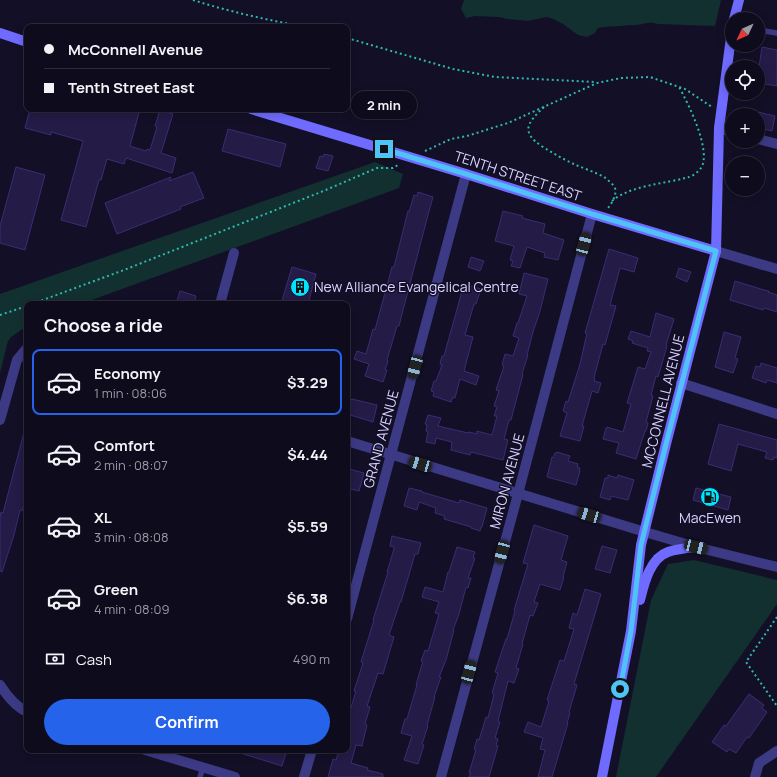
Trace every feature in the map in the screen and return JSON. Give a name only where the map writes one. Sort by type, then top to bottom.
[{"type":"main road","points":[[736,12],[739,0]]},
{"type":"main road","points":[[0,34],[24,41]]},
{"type":"main road","name":"MCCONNELL AVENUE","points":[[602,777],[631,631],[641,545],[681,383],[716,251],[719,128],[729,52]]},
{"type":"main road","name":"TENTH STREET EAST","points":[[261,112],[716,251]]},
{"type":"main road","points":[[631,631],[646,578],[655,561],[667,552],[696,547]]},
{"type":"street","points":[[719,128],[725,130]]},
{"type":"street","points":[[765,141],[777,144]]},
{"type":"street","name":"GRAND AVENUE","points":[[350,608],[466,174]]},
{"type":"street","name":"MIRON AVENUE","points":[[441,777],[592,214]]},
{"type":"street","name":"TENTH STREET EAST","points":[[716,251],[777,269]]},
{"type":"street","points":[[221,301],[234,253]]},
{"type":"street","points":[[0,420],[17,360],[24,352]]},
{"type":"street","points":[[681,383],[777,414]]},
{"type":"street","points":[[350,442],[644,532],[696,547],[777,567]]},
{"type":"street","points":[[0,685],[13,702],[24,710]]},
{"type":"street","points":[[755,777],[759,763],[777,751]]},
{"type":"street","points":[[153,753],[202,772],[235,777]]},
{"type":"street","points":[[304,777],[311,753]]},
{"type":"lane","points":[[765,31],[777,33]]},
{"type":"path","points":[[193,0],[212,6],[290,24]]},
{"type":"path","points":[[350,39],[453,69],[495,77],[597,83]]},
{"type":"path","points":[[40,301],[124,270],[321,192],[377,168],[393,168],[426,150],[451,139],[467,136],[508,123],[597,83],[621,78],[650,77],[685,89],[721,113]]},
{"type":"path","points":[[612,201],[631,191],[656,184],[688,178],[701,168],[704,161],[702,143],[685,98],[678,87]]},
{"type":"path","points":[[546,105],[530,123],[528,131],[529,135],[546,149],[605,178],[612,183],[615,188],[615,195],[608,209]]},
{"type":"path","points":[[0,315],[24,307]]},
{"type":"path","points":[[777,617],[746,662],[777,706]]},
{"type":"green space","points":[[464,0],[721,0],[715,26],[649,23],[612,26],[598,28],[595,33],[587,37],[578,35],[563,24],[546,17],[528,21],[499,17],[475,16],[466,18],[461,9]]},
{"type":"green space","points":[[375,162],[403,174],[399,188],[89,301],[24,301],[24,328],[11,337],[8,341],[0,373],[0,294]]},
{"type":"green space","points":[[694,560],[777,580],[777,604],[656,777],[616,777],[651,600],[668,564]]},
{"type":"building","points":[[765,48],[777,50],[777,86],[765,84],[765,60],[760,60],[761,52],[765,52]]},
{"type":"building","points":[[29,112],[139,112],[130,146],[146,151],[147,149],[150,150],[157,127],[155,126],[159,112],[166,112],[173,114],[161,153],[176,158],[172,173],[126,158],[124,164],[107,159],[101,180],[99,180],[86,227],[61,220],[83,141],[51,132],[51,135],[25,128]]},
{"type":"building","points":[[765,114],[775,116],[772,131],[765,129]]},
{"type":"building","points":[[228,129],[286,144],[280,167],[222,151]]},
{"type":"building","points":[[324,154],[333,156],[328,171],[316,168],[320,156],[323,157]]},
{"type":"building","points":[[16,167],[45,175],[25,250],[0,243],[0,226]]},
{"type":"building","points":[[193,172],[204,198],[180,207],[181,209],[117,234],[105,203],[171,177],[169,181]]},
{"type":"building","points":[[418,192],[433,197],[399,326],[397,326],[387,360],[385,370],[387,370],[383,382],[365,376],[369,364],[354,359],[357,351],[366,354],[373,329],[375,330],[392,267],[394,267],[408,211],[409,212],[414,195],[417,196]]},
{"type":"building","points":[[503,211],[545,224],[543,233],[564,240],[558,260],[544,257],[545,253],[527,247],[520,268],[511,266],[513,261],[510,260],[514,246],[495,241]]},
{"type":"building","points":[[609,249],[638,258],[634,272],[620,268],[610,305],[616,306],[605,345],[603,344],[594,378],[594,381],[601,383],[598,393],[592,391],[582,426],[584,426],[580,441],[560,436],[567,413],[563,411],[566,401],[568,402],[580,364],[587,333],[585,333]]},
{"type":"building","points":[[471,257],[484,261],[480,271],[468,267]]},
{"type":"building","name":"New Alliance Evangelical Centre","points":[[292,267],[316,274],[309,301],[282,301]]},
{"type":"building","points":[[679,268],[691,272],[687,282],[676,277]]},
{"type":"building","points":[[524,273],[548,279],[511,420],[509,420],[504,439],[508,440],[503,460],[471,452],[470,455],[451,450],[452,442],[436,438],[435,444],[426,442],[428,432],[426,431],[427,425],[425,424],[428,415],[441,418],[438,426],[468,433],[477,434],[477,431],[492,435],[497,416],[494,416],[497,407],[494,406],[499,391],[496,390],[504,366],[502,365],[505,354],[513,356],[519,338],[513,336],[527,296],[519,294]]},
{"type":"building","points":[[735,281],[769,291],[768,292],[777,295],[777,312],[764,308],[763,310],[730,300]]},
{"type":"building","points":[[464,284],[481,289],[476,304],[474,304],[465,335],[473,337],[464,371],[479,376],[476,385],[460,379],[455,398],[453,397],[451,402],[433,396],[434,392],[431,391],[442,365],[440,364],[442,356],[444,356]]},
{"type":"building","points":[[180,291],[196,296],[195,301],[177,301]]},
{"type":"building","points":[[656,313],[674,319],[658,377],[656,376],[651,395],[653,396],[646,422],[648,423],[636,459],[616,453],[619,443],[603,439],[607,427],[623,432],[631,404],[627,403],[638,367],[645,369],[651,352],[647,351],[648,348],[632,343],[633,341],[628,339],[631,331],[650,337]]},
{"type":"building","points":[[724,332],[741,337],[735,358],[738,359],[733,373],[715,367]]},
{"type":"building","points":[[761,363],[777,368],[777,383],[767,380],[766,383],[752,378],[756,366],[760,367]]},
{"type":"building","points":[[350,400],[377,405],[373,422],[350,415]]},
{"type":"building","points":[[719,424],[777,440],[777,458],[774,457],[773,460],[765,458],[767,452],[738,444],[731,471],[708,464]]},
{"type":"building","points":[[24,432],[24,504],[22,511],[20,510],[14,535],[2,572],[0,571],[0,518],[1,512],[3,513]]},
{"type":"building","points":[[557,452],[570,456],[568,461],[578,464],[577,467],[580,468],[580,471],[576,485],[547,477],[552,457],[553,458]]},
{"type":"building","points":[[350,469],[364,473],[359,491],[350,489]]},
{"type":"building","points":[[608,475],[617,478],[618,475],[634,480],[628,500],[611,496],[610,500],[600,497],[605,478],[608,478]]},
{"type":"building","points":[[409,488],[459,503],[460,500],[487,508],[480,531],[444,519],[445,516],[435,513],[436,508],[419,502],[417,510],[404,506]]},
{"type":"building","points":[[696,488],[731,497],[728,510],[693,500]]},
{"type":"building","points":[[534,525],[568,536],[561,560],[567,562],[564,577],[560,590],[540,584],[534,602],[538,603],[533,616],[530,615],[516,668],[519,669],[514,683],[508,681],[498,721],[500,722],[495,738],[498,739],[496,745],[498,746],[489,777],[469,777],[476,750],[474,749],[477,739],[479,740],[486,717],[488,718],[494,694],[492,693],[498,673],[495,672],[507,639],[528,564],[523,563]]},
{"type":"building","points":[[392,536],[421,543],[418,554],[415,554],[401,602],[389,635],[394,637],[383,674],[378,673],[367,706],[370,707],[365,724],[367,725],[362,746],[356,745],[351,763],[368,768],[367,770],[383,774],[383,777],[328,777],[333,759],[336,760],[338,753],[350,753],[350,711],[356,691],[354,691],[363,663],[361,662],[394,549],[394,547],[390,546]]},
{"type":"building","points":[[602,546],[617,550],[610,573],[595,569]]},
{"type":"building","points":[[457,547],[475,552],[473,558],[475,558],[468,578],[471,578],[468,588],[466,587],[446,660],[439,677],[441,677],[434,697],[428,726],[422,744],[424,745],[418,764],[404,760],[412,736],[401,733],[405,719],[407,719],[417,685],[423,661],[421,661],[425,650],[428,651],[439,614],[435,613],[439,602],[422,597],[425,587],[443,592]]},
{"type":"building","points":[[585,589],[601,594],[574,684],[577,685],[569,712],[568,723],[552,777],[538,777],[545,750],[540,749],[543,738],[524,732],[528,722],[541,727],[549,701],[547,700],[560,660],[564,661],[574,629],[569,628],[573,613],[577,615]]},
{"type":"building","points":[[749,694],[764,705],[762,708],[767,712],[749,738],[747,737],[736,753],[729,749],[727,752],[712,742],[724,725],[726,726]]},
{"type":"building","points":[[240,753],[286,753],[282,766]]},
{"type":"place","name":"New Alliance Evangelical Centre","points":[[300,287]]},
{"type":"place","name":"MacEwen","points":[[710,497]]},
{"type":"route","points":[[384,149],[716,251],[641,545],[631,631],[620,689]]}]
